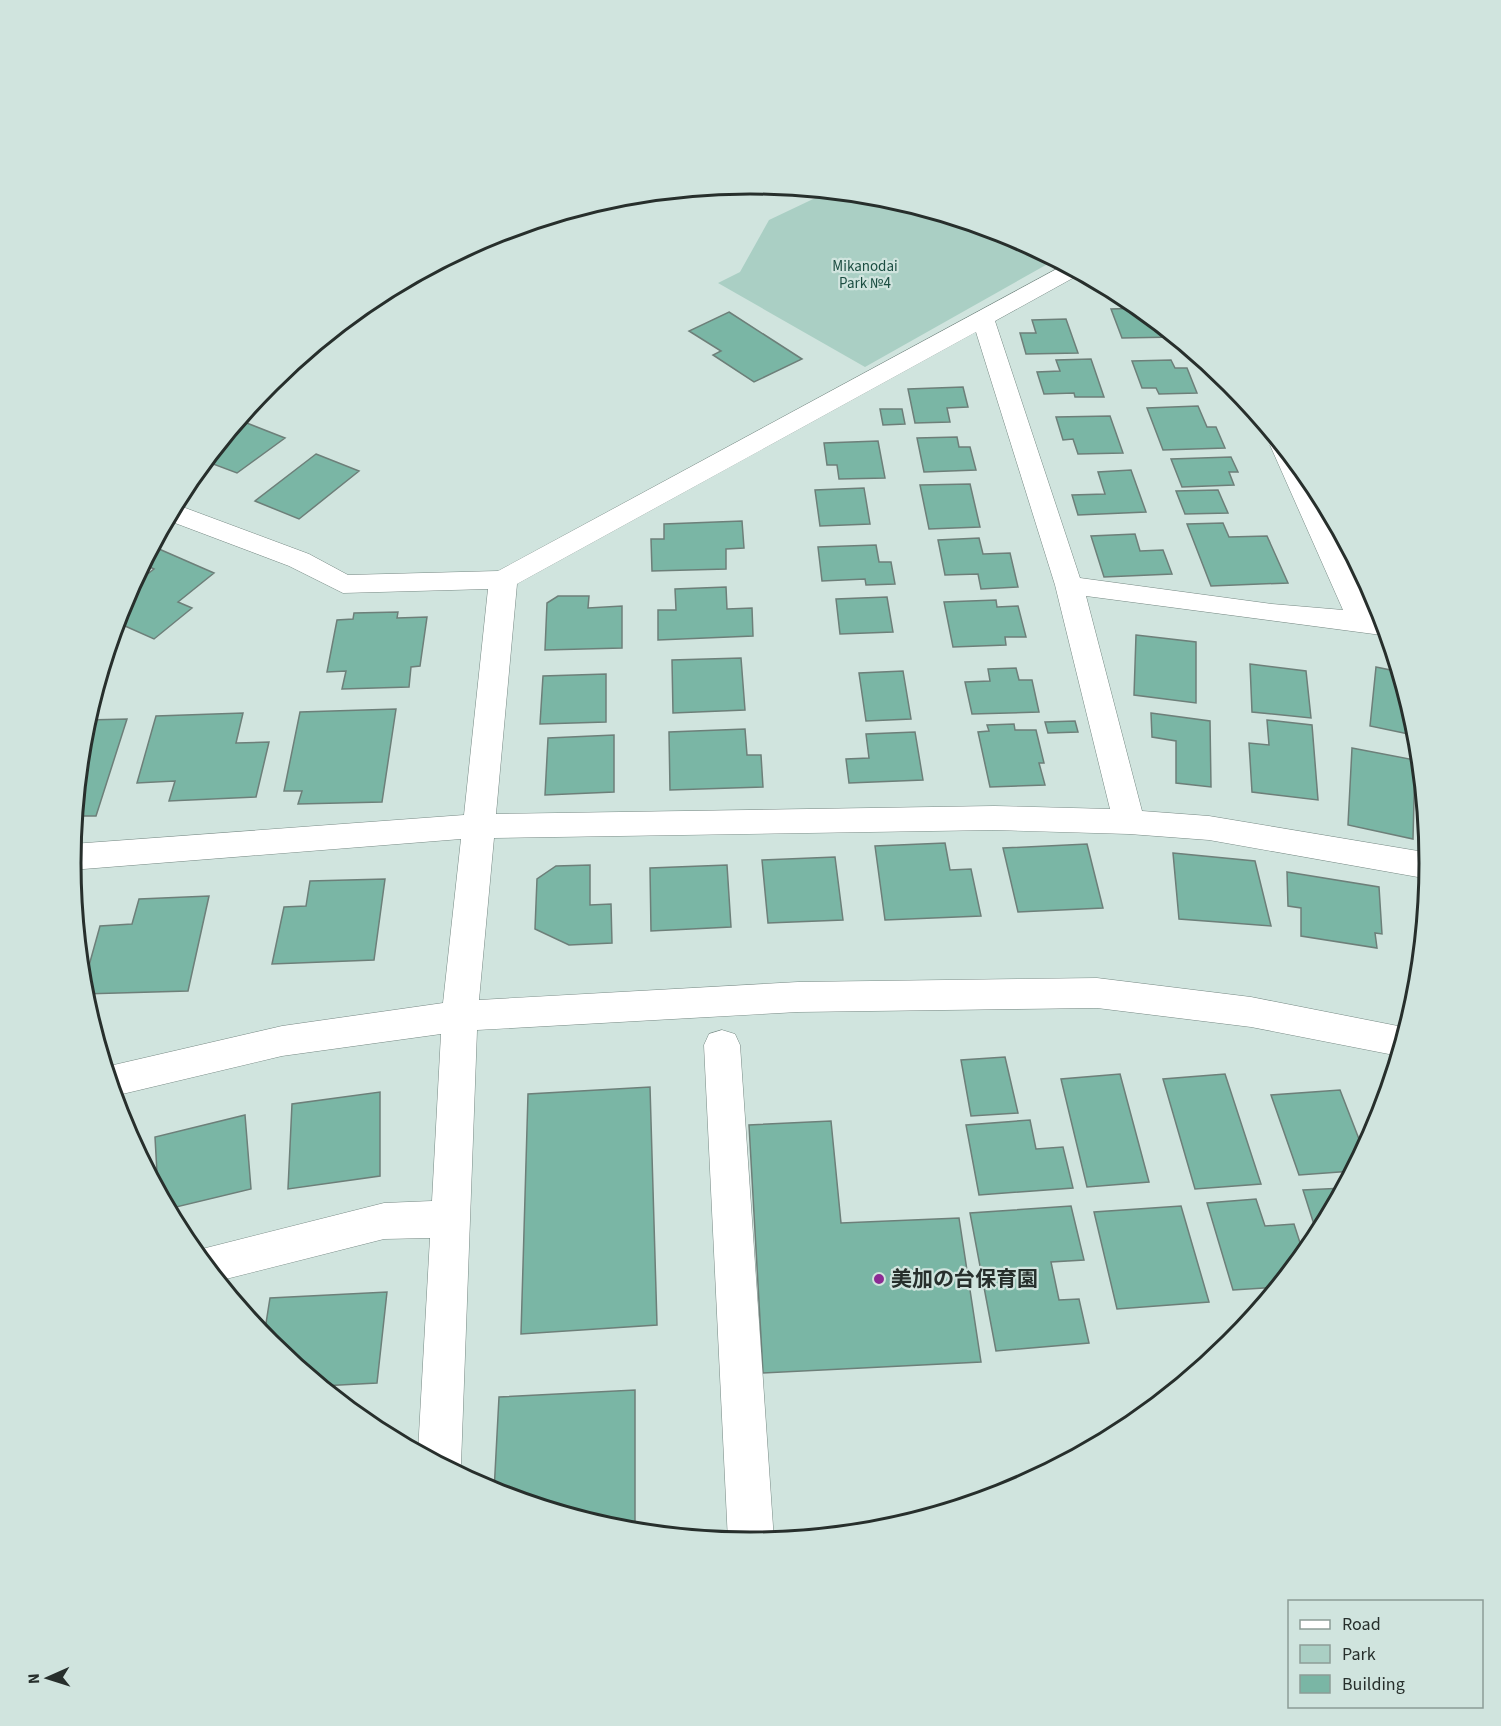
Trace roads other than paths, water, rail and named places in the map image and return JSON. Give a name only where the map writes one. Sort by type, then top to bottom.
[{"type":"street","points":[[179,515],[299,560],[343,584],[503,580],[1066,273]]},
{"type":"street","points":[[983,319],[1068,585],[1129,822]]},
{"type":"street","points":[[1305,488],[1374,624]]},
{"type":"street","points":[[439,1455],[460,1016],[503,580]]},
{"type":"street","points":[[1068,585],[1272,613],[1374,624]]},
{"type":"street","points":[[81,856],[477,826],[994,818],[1129,822],[1209,828],[1420,864]]},
{"type":"street","points":[[117,1079],[282,1041],[460,1016],[798,997],[1097,993],[1251,1012],[1396,1041]]},
{"type":"street","points":[[722,1045],[750,1532]]},
{"type":"street","points":[[214,1264],[384,1221],[451,1219]]},
{"type":"place","name":"美加の台保育園","points":[[879,1279]]},
{"type":"park label","name":"Mikanodai Park №4","points":[[865,274]]}]
